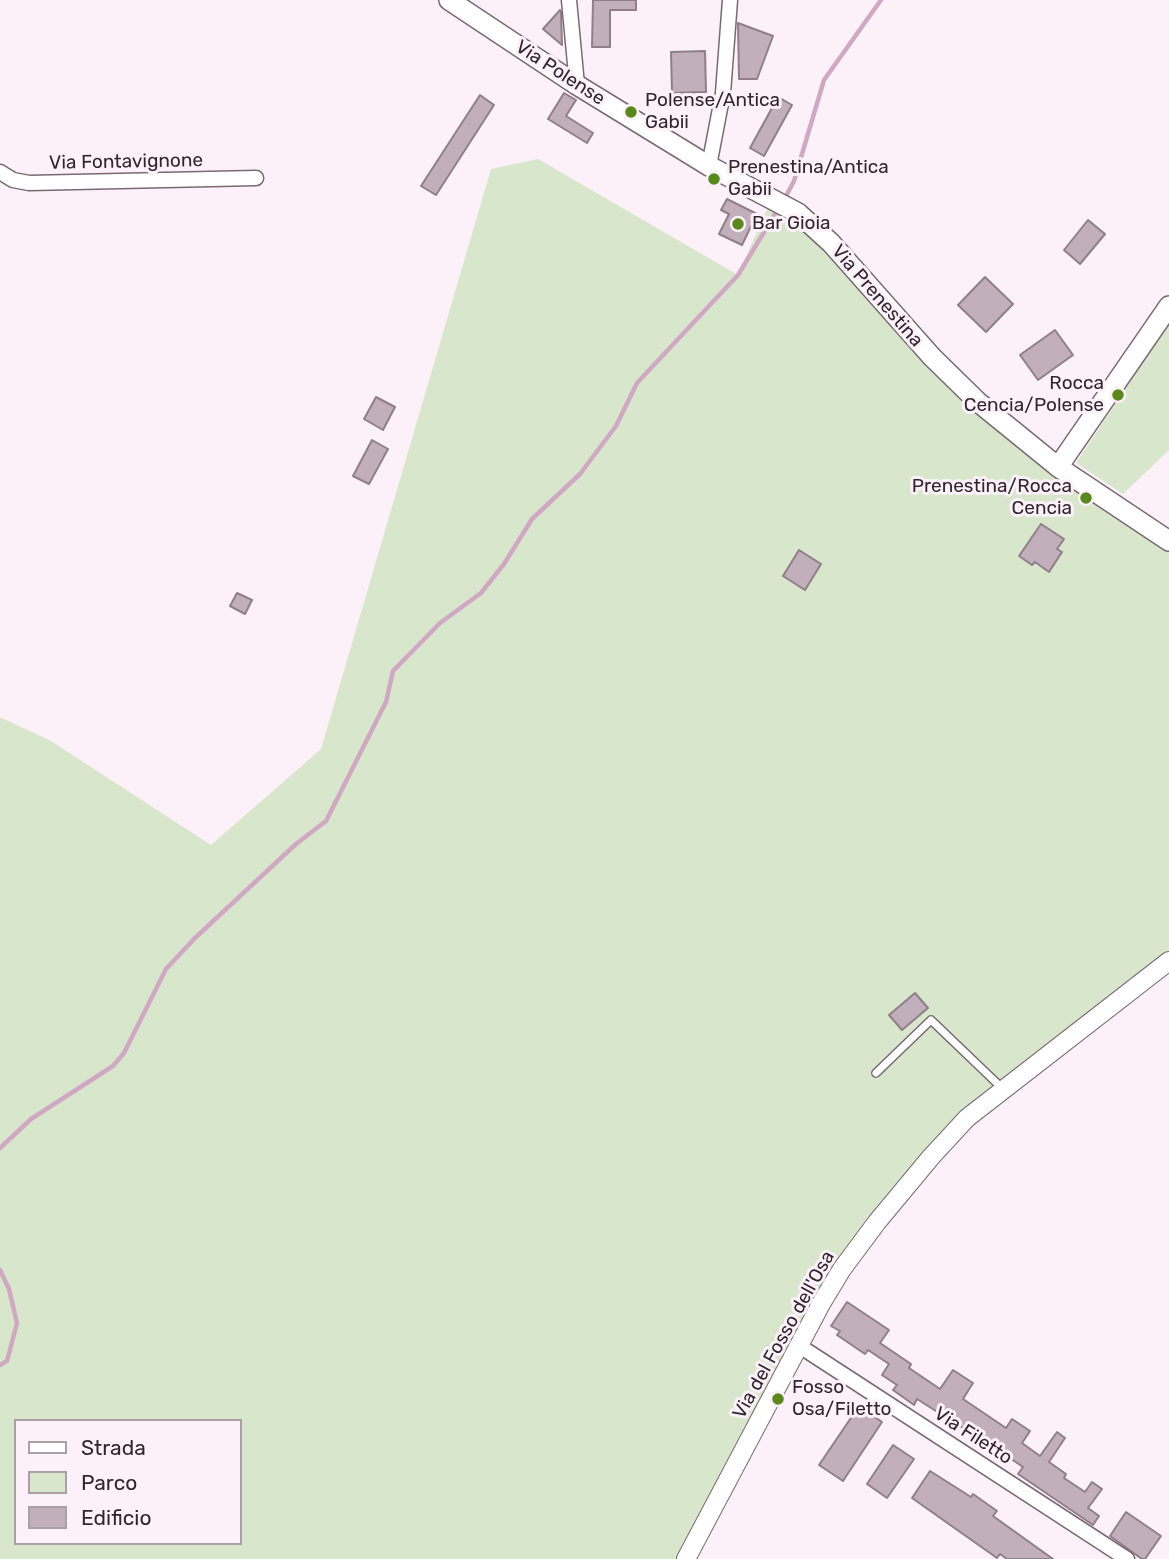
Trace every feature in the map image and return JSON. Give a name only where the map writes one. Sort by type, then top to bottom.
[{"type":"main road","name":"Via Polense","points":[[449,0],[577,85],[709,166]]},
{"type":"main road","name":"Via Prenestina","points":[[709,166],[798,213],[831,243],[954,380],[1058,467],[1169,541]]},
{"type":"main road","points":[[1058,467],[1169,306]]},
{"type":"street","points":[[569,0],[577,85]]},
{"type":"street","points":[[709,166],[723,93],[730,0]]},
{"type":"street","name":"Via Fontavignone","points":[[0,172],[13,180],[35,183],[256,178]]},
{"type":"street","name":"Via del Fosso dell'Osa","points":[[686,1559],[798,1345],[842,1269],[899,1195],[967,1118],[1169,961]]},
{"type":"street","name":"Via Filetto","points":[[798,1345],[1127,1559]]},
{"type":"lane","points":[[876,1073],[932,1020],[1003,1090]]},
{"type":"green space","points":[[538,159],[738,275],[771,200],[798,213],[931,357],[1169,542],[1169,961],[967,1118],[842,1269],[686,1559],[0,1559],[0,717],[51,741],[211,845],[321,749],[491,169]]},
{"type":"green space","points":[[1169,323],[1169,450],[1123,494],[1076,463]]},
{"type":"building","points":[[593,0],[636,0],[636,10],[610,10],[610,47],[592,47]]},
{"type":"building","points":[[560,10],[561,12],[562,45],[543,29]]},
{"type":"building","points":[[738,23],[773,36],[757,79],[739,79]]},
{"type":"building","points":[[705,51],[706,92],[672,93],[671,52]]},
{"type":"building","points":[[564,93],[576,100],[566,116],[593,133],[587,143],[548,119]]},
{"type":"building","points":[[480,95],[494,105],[436,195],[421,186]]},
{"type":"building","points":[[778,97],[792,105],[764,156],[750,148]]},
{"type":"building","name":"Bar Gioia","points":[[727,199],[757,214],[742,245],[719,234],[729,214],[721,210]]},
{"type":"building","points":[[1088,220],[1105,234],[1080,264],[1064,250]]},
{"type":"building","points":[[985,277],[1013,304],[986,332],[958,305]]},
{"type":"building","points":[[1055,330],[1073,355],[1038,380],[1020,355]]},
{"type":"building","points":[[376,397],[395,407],[383,430],[364,419]]},
{"type":"building","points":[[372,440],[388,449],[369,484],[353,476]]},
{"type":"building","points":[[1041,524],[1064,539],[1057,549],[1062,552],[1049,572],[1035,562],[1032,565],[1019,556]]},
{"type":"building","points":[[799,550],[821,564],[805,590],[783,576]]},
{"type":"building","points":[[237,593],[252,600],[245,614],[230,606]]},
{"type":"building","points":[[915,993],[928,1008],[902,1030],[889,1015]]},
{"type":"building","points":[[847,1302],[889,1330],[880,1343],[911,1364],[909,1368],[940,1389],[953,1370],[973,1383],[963,1399],[1006,1428],[1012,1419],[1030,1431],[1022,1443],[1040,1456],[1057,1432],[1065,1438],[1049,1462],[1066,1474],[1064,1478],[1085,1492],[1092,1482],[1102,1489],[1088,1508],[1099,1516],[1093,1525],[1018,1474],[1023,1467],[1004,1454],[1003,1456],[990,1448],[991,1446],[917,1399],[914,1405],[893,1390],[897,1385],[882,1375],[889,1364],[868,1350],[865,1354],[837,1335],[840,1331],[831,1326]]},
{"type":"building","points":[[859,1406],[882,1422],[843,1481],[819,1465]]},
{"type":"building","points":[[893,1445],[914,1459],[887,1498],[867,1484]]},
{"type":"building","points":[[930,1471],[971,1497],[973,1494],[997,1511],[993,1516],[1053,1559],[1007,1559],[1000,1554],[997,1558],[912,1498]]},
{"type":"building","points":[[1126,1512],[1161,1536],[1145,1559],[1110,1536]]},
{"type":"waterway","points":[[785,198],[794,181],[824,80],[881,0]]},
{"type":"waterway","points":[[0,1148],[31,1119],[113,1066],[124,1053],[166,969],[195,938],[296,844],[326,821],[386,702],[393,671],[440,623],[481,593],[504,564],[532,519],[580,474],[616,426],[637,383],[738,275],[778,209]]},
{"type":"waterway","points":[[0,1270],[9,1289],[17,1323],[7,1361],[0,1365]]},
{"type":"place","name":"Polense/Antica Gabii","points":[[631,112]]},
{"type":"place","name":"Prenestina/Antica Gabii","points":[[714,179]]},
{"type":"place","name":"Bar Gioia","points":[[738,224]]},
{"type":"place","name":"Rocca Cencia/Polense","points":[[1118,395]]},
{"type":"place","name":"Prenestina/Rocca Cencia","points":[[1086,498]]},
{"type":"place","name":"Fosso Osa/Filetto","points":[[778,1399]]}]
